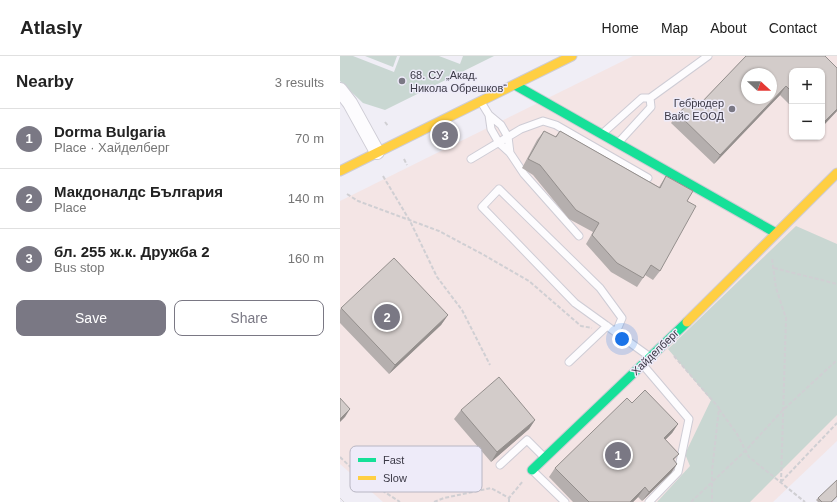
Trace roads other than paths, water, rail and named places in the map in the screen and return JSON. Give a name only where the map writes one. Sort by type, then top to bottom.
[{"type":"street","points":[[340,171],[572,56]]},
{"type":"street","points":[[515,85],[776,233]]},
{"type":"street","points":[[340,90],[350,103],[377,152]]},
{"type":"street","name":"Хайделберг","points":[[532,470],[664,344],[837,173]]},
{"type":"lane","points":[[602,134],[642,98],[650,98],[708,56]]},
{"type":"lane","points":[[618,143],[651,107],[650,98]]},
{"type":"lane","points":[[481,102],[489,114],[501,125],[508,136],[510,153]]},
{"type":"lane","points":[[489,114],[491,129],[499,142],[510,153],[524,174],[579,236]]},
{"type":"lane","points":[[471,159],[521,129],[543,121],[556,125],[648,178]]},
{"type":"lane","points":[[616,332],[622,318],[600,288],[499,189],[482,207],[576,303],[605,328],[616,332],[650,357]]},
{"type":"lane","points":[[569,362],[605,328]]},
{"type":"lane","points":[[642,365],[688,419],[678,472],[649,502]]},
{"type":"lane","points":[[500,465],[527,440],[545,458]]},
{"type":"lane","points":[[532,470],[565,502]]},
{"type":"tram line","points":[[340,498],[344,502]]},
{"type":"place","name":"68. СУ „Акад. Никола Обрешков“","points":[[402,81]]},
{"type":"place","name":"Гебрюдер Вайс ЕООД","points":[[732,109]]},
{"type":"place","name":"бл. 255 ж.к. Дружба 2","points":[[445,135]]},
{"type":"place","name":"Макдоналдс България","points":[[387,317]]},
{"type":"place","name":"Dorma Bulgaria","points":[[618,455]]}]
